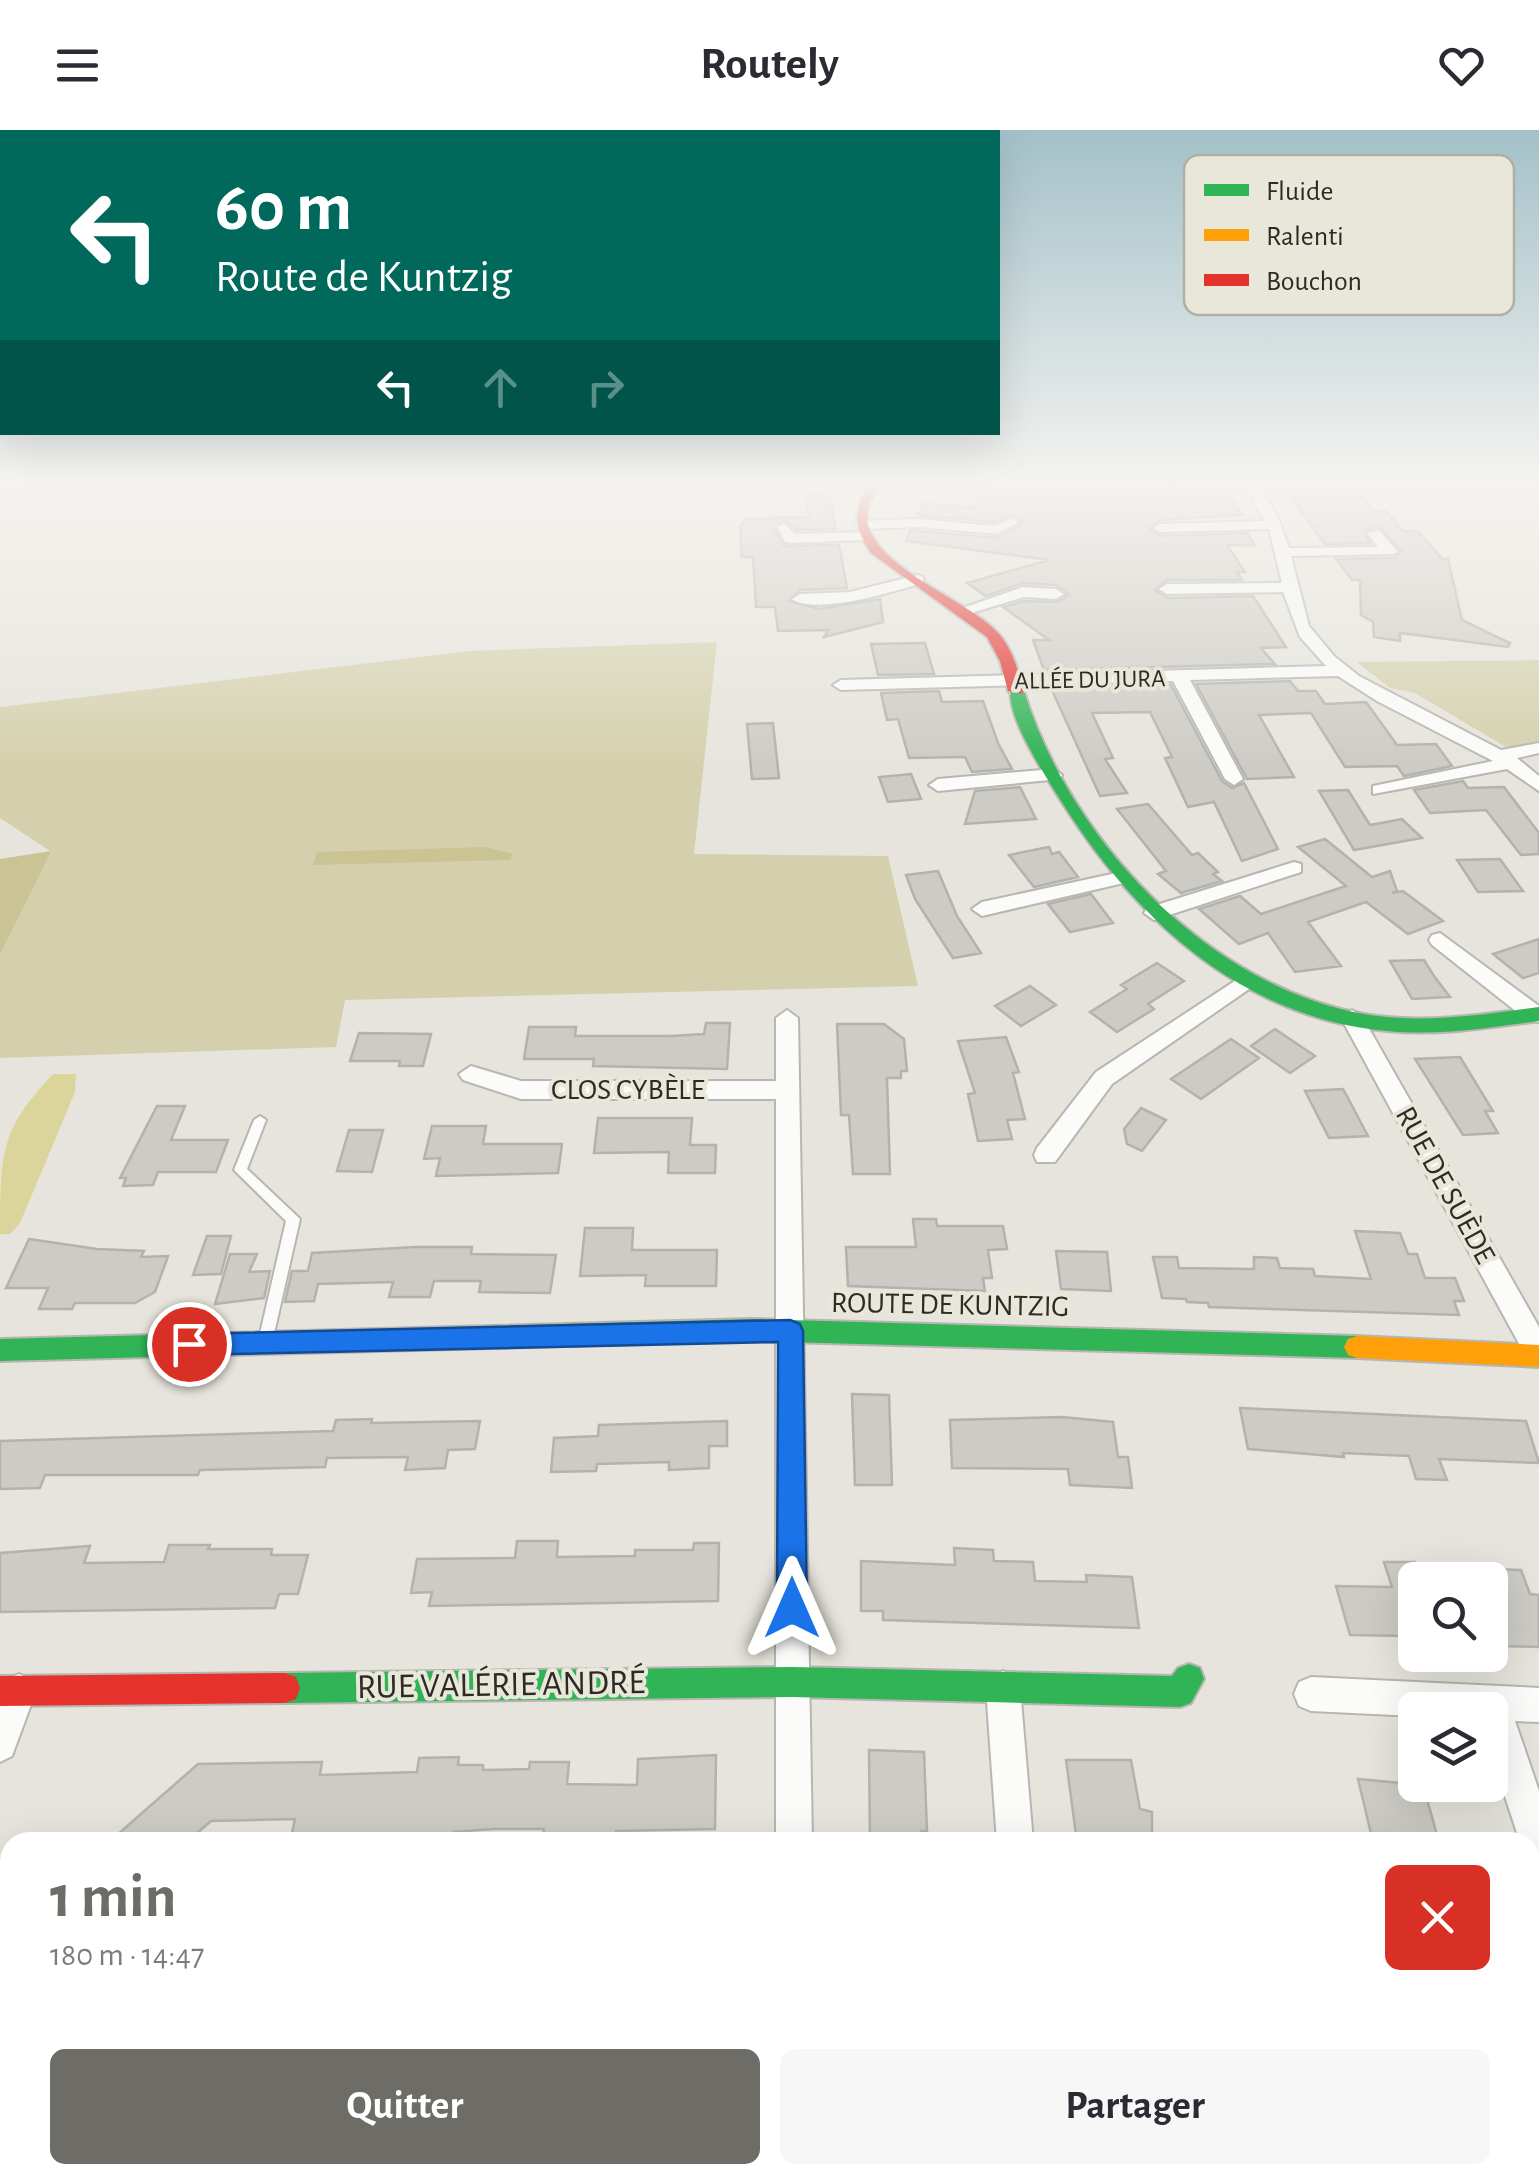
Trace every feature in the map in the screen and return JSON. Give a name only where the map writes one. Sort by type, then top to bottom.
[{"type":"street","points":[[914,577],[993,635],[1023,714],[1054,775],[1122,878],[1179,940],[1244,982],[1284,1000],[1352,1018],[1424,1026],[1538,1016]]},
{"type":"street","points":[[1287,577],[1290,599],[1308,637],[1338,671],[1508,758],[1539,785]]},
{"type":"street","points":[[800,599],[850,597],[918,580]]},
{"type":"street","points":[[1167,589],[1288,587]]},
{"type":"street","points":[[962,611],[1023,592],[1056,594]]},
{"type":"street","name":"ALLÉE DU JURA","points":[[841,685],[1338,671]]},
{"type":"street","points":[[1180,678],[1234,779]]},
{"type":"street","points":[[1380,790],[1539,748]]},
{"type":"street","points":[[938,785],[1054,775]]},
{"type":"street","points":[[1154,913],[1294,868]]},
{"type":"street","points":[[982,909],[1122,878]]},
{"type":"street","points":[[1440,940],[1538,1016]]},
{"type":"street","points":[[1046,1156],[1104,1078],[1244,982]]},
{"type":"street","points":[[787,1018],[794,1832]]},
{"type":"street","name":"RUE DE SUÈDE","points":[[1352,1018],[1539,1354]]},
{"type":"street","name":"CLOS CYBÈLE","points":[[471,1074],[521,1090],[788,1090]]},
{"type":"street","name":"ROUTE DE KUNTZIG","points":[[0,1350],[790,1331],[1539,1354]]},
{"type":"street","name":"RUE VALÉRIE ANDRÉ","points":[[10,1691],[793,1682],[1180,1692],[1190,1679]]},
{"type":"street","points":[[1002,1688],[1014,1832]]},
{"type":"street","points":[[0,1744],[10,1691]]},
{"type":"street","points":[[1311,1694],[1398,1699]]},
{"type":"street","points":[[1508,1704],[1539,1705]]},
{"type":"street","points":[[1508,1752],[1535,1832]]},
{"type":"lane","points":[[260,1120],[240,1170],[293,1219],[265,1342]]},
{"type":"shaded area","points":[[717,642],[694,854],[888,856],[918,986],[345,1000],[336,1047],[0,1058],[0,955],[50,851],[0,818],[0,707],[470,651]]},
{"type":"shaded area","points":[[1539,660],[1539,755],[1511,750],[1415,693],[1390,688],[1357,662]]},
{"type":"shaded area","points":[[485,847],[513,854],[510,860],[313,865],[317,852]]},
{"type":"shaded area","points":[[51,851],[0,955],[0,859]]},
{"type":"shaded area","points":[[53,1074],[76,1074],[75,1092],[20,1223],[10,1234],[0,1234],[1,1183],[7,1145],[22,1111]]},
{"type":"building","points":[[754,577],[845,577],[847,588],[800,590],[789,601],[819,609],[880,599],[883,622],[824,637],[828,630],[778,631],[775,607],[756,607]]},
{"type":"building","points":[[989,577],[1240,577],[1242,580],[1167,580],[1155,590],[1167,598],[1253,596],[1286,647],[1261,648],[1275,664],[1044,670],[1033,640],[1049,640],[1003,607],[1024,601],[1058,602],[1068,595],[1066,591],[1056,585],[1023,583],[986,596],[967,583]]},
{"type":"building","points":[[1350,577],[1452,577],[1462,620],[1510,643],[1508,647],[1400,633],[1400,641],[1374,637],[1373,622],[1361,615],[1360,580]]},
{"type":"building","points":[[925,643],[934,674],[878,675],[871,644]]},
{"type":"building","points":[[1290,681],[1298,691],[1316,691],[1325,704],[1366,702],[1397,745],[1436,744],[1452,766],[1404,776],[1397,766],[1345,767],[1311,713],[1259,715],[1294,777],[1247,779],[1196,684]]},
{"type":"building","points":[[1171,685],[1222,781],[1232,788],[1244,783],[1278,849],[1242,861],[1214,802],[1188,807],[1165,758],[1172,757],[1150,712],[1092,713],[1113,758],[1105,759],[1127,793],[1100,796],[1051,688]]},
{"type":"building","points":[[939,691],[942,702],[983,701],[1012,769],[972,772],[965,757],[909,758],[898,719],[887,720],[881,693]]},
{"type":"building","points":[[773,723],[779,778],[752,779],[747,724]]},
{"type":"building","points":[[911,774],[921,799],[888,802],[879,777]]},
{"type":"building","points":[[1463,781],[1468,788],[1504,787],[1539,833],[1539,854],[1521,855],[1486,810],[1430,813],[1414,790]]},
{"type":"building","points":[[1020,787],[1036,819],[965,824],[975,791]]},
{"type":"building","points":[[1348,790],[1370,825],[1402,819],[1422,838],[1354,850],[1319,791]]},
{"type":"building","points":[[1148,804],[1192,855],[1198,853],[1222,881],[1181,893],[1158,874],[1166,871],[1117,809]]},
{"type":"building","points":[[1325,839],[1372,877],[1390,871],[1397,891],[1392,893],[1403,891],[1443,921],[1408,934],[1366,902],[1308,922],[1341,966],[1295,972],[1268,933],[1239,944],[1199,909],[1240,896],[1261,914],[1346,886],[1298,847]]},
{"type":"building","points":[[1049,847],[1052,854],[1059,852],[1078,877],[1034,887],[1009,855]]},
{"type":"building","points":[[1500,859],[1523,891],[1478,892],[1457,860]]},
{"type":"building","points":[[938,871],[957,916],[981,953],[953,958],[915,899],[906,875]]},
{"type":"building","points":[[1091,894],[1113,923],[1070,932],[1048,904]]},
{"type":"building","points":[[1539,939],[1539,973],[1523,978],[1493,954]]},
{"type":"building","points":[[1424,960],[1450,997],[1412,999],[1390,961]]},
{"type":"building","points":[[1157,963],[1184,981],[1148,1004],[1154,1009],[1117,1032],[1090,1012],[1127,989],[1121,985]]},
{"type":"building","points":[[1030,986],[1056,1005],[1021,1026],[995,1006]]},
{"type":"building","points":[[706,1023],[730,1023],[727,1069],[593,1066],[594,1059],[524,1059],[529,1027],[576,1027],[575,1036],[671,1036],[704,1034]]},
{"type":"building","points":[[837,1024],[884,1024],[904,1039],[907,1071],[901,1071],[901,1078],[887,1078],[890,1174],[853,1174],[849,1115],[841,1115]]},
{"type":"building","points":[[1275,1029],[1315,1056],[1290,1073],[1251,1046]]},
{"type":"building","points":[[359,1033],[431,1034],[423,1066],[399,1066],[400,1061],[350,1061]]},
{"type":"building","points":[[1006,1037],[1019,1072],[1013,1073],[1025,1119],[1007,1120],[1012,1139],[978,1141],[968,1094],[975,1093],[958,1041]]},
{"type":"building","points":[[1231,1039],[1259,1058],[1201,1099],[1171,1079]]},
{"type":"building","points":[[1460,1057],[1493,1111],[1485,1111],[1498,1133],[1463,1135],[1415,1059]]},
{"type":"building","points":[[1343,1089],[1368,1136],[1329,1138],[1305,1091]]},
{"type":"building","points":[[157,1106],[185,1106],[171,1140],[228,1140],[216,1172],[158,1172],[153,1185],[123,1186],[126,1178],[120,1178]]},
{"type":"building","points":[[1141,1108],[1166,1120],[1142,1151],[1127,1144],[1124,1129]]},
{"type":"building","points":[[598,1118],[692,1118],[690,1145],[716,1145],[715,1173],[668,1173],[669,1152],[594,1153]]},
{"type":"building","points":[[432,1126],[486,1126],[483,1144],[562,1144],[558,1173],[436,1176],[440,1158],[424,1159]]},
{"type":"building","points":[[349,1130],[383,1130],[372,1172],[337,1171]]},
{"type":"building","points":[[913,1219],[936,1219],[937,1226],[1003,1226],[1007,1249],[988,1250],[992,1278],[983,1278],[985,1291],[848,1286],[846,1247],[916,1247]]},
{"type":"building","points":[[585,1228],[633,1228],[632,1250],[717,1250],[716,1286],[645,1286],[646,1275],[580,1276]]},
{"type":"building","points":[[1355,1231],[1400,1233],[1408,1254],[1417,1254],[1425,1278],[1455,1278],[1464,1301],[1454,1301],[1459,1315],[1209,1307],[1208,1303],[1162,1298],[1153,1257],[1177,1257],[1179,1268],[1254,1269],[1254,1257],[1277,1258],[1280,1268],[1313,1269],[1315,1276],[1371,1279]]},
{"type":"building","points":[[207,1236],[231,1236],[221,1274],[193,1275]]},
{"type":"building","points":[[29,1239],[144,1251],[141,1257],[168,1256],[155,1292],[135,1303],[75,1303],[72,1309],[39,1309],[48,1288],[6,1288]]},
{"type":"building","points":[[472,1247],[471,1254],[556,1255],[550,1293],[479,1292],[481,1281],[434,1281],[430,1297],[389,1297],[393,1282],[318,1284],[314,1301],[285,1302],[292,1271],[308,1271],[312,1253]]},
{"type":"building","points":[[1056,1251],[1107,1252],[1111,1291],[1061,1289]]},
{"type":"building","points":[[230,1254],[257,1254],[249,1272],[270,1271],[264,1298],[215,1304]]},
{"type":"building","points":[[852,1394],[889,1395],[892,1485],[855,1485]]},
{"type":"building","points":[[1240,1408],[1526,1421],[1539,1463],[1439,1459],[1447,1480],[1416,1479],[1409,1456],[1343,1453],[1344,1457],[1248,1449]]},
{"type":"building","points":[[1062,1417],[1113,1422],[1118,1457],[1128,1457],[1132,1488],[1070,1485],[1068,1469],[952,1468],[950,1420]]},
{"type":"building","points":[[372,1419],[371,1423],[480,1421],[475,1449],[448,1450],[445,1468],[405,1470],[408,1457],[327,1458],[325,1467],[200,1470],[198,1475],[45,1475],[40,1488],[0,1489],[0,1441],[333,1431],[336,1420]]},
{"type":"building","points":[[727,1421],[727,1446],[709,1446],[709,1468],[669,1470],[669,1462],[597,1464],[596,1471],[551,1472],[554,1438],[598,1436],[599,1425]]},
{"type":"building","points":[[517,1541],[558,1541],[557,1557],[635,1556],[635,1550],[693,1550],[694,1543],[719,1543],[718,1601],[429,1606],[432,1592],[411,1593],[417,1559],[515,1558]]},
{"type":"building","points":[[169,1545],[272,1549],[271,1555],[308,1555],[298,1594],[279,1594],[275,1608],[0,1612],[0,1553],[90,1546],[84,1563],[164,1562]]},
{"type":"building","points":[[954,1548],[993,1550],[994,1561],[1033,1562],[1035,1581],[1087,1582],[1086,1575],[1132,1577],[1139,1628],[883,1620],[883,1611],[861,1611],[861,1561],[955,1565]]},
{"type":"building","points":[[1384,1562],[1398,1562],[1398,1636],[1350,1635],[1336,1586],[1392,1587]]},
{"type":"building","points":[[1508,1570],[1521,1570],[1530,1594],[1539,1595],[1539,1647],[1508,1646]]},
{"type":"building","points":[[869,1750],[924,1752],[927,1831],[870,1832]]},
{"type":"building","points":[[716,1755],[715,1829],[292,1832],[295,1819],[211,1821],[198,1832],[120,1832],[198,1764],[322,1762],[320,1775],[417,1772],[419,1758],[459,1757],[458,1765],[483,1765],[483,1770],[529,1769],[530,1762],[569,1762],[567,1784],[637,1785],[638,1759]]},
{"type":"building","points":[[1066,1760],[1131,1760],[1140,1809],[1152,1812],[1152,1832],[1076,1832]]},
{"type":"building","points":[[1358,1779],[1398,1783],[1398,1802],[1428,1802],[1436,1832],[1371,1832]]},
{"type":"traffic: fast","points":[[1016,691],[1050,770],[1091,835],[1154,910],[1228,970],[1270,993],[1316,1010],[1364,1021],[1430,1025],[1539,1014]]},
{"type":"traffic: fast","points":[[0,1350],[751,1330],[1357,1347]]},
{"type":"traffic: fast","points":[[285,1688],[793,1682],[1180,1692],[1189,1679]]},
{"type":"traffic: slow","points":[[1357,1347],[1539,1356]]},
{"type":"traffic: jam","points":[[908,577],[992,634],[1004,653],[1016,691]]},
{"type":"traffic: jam","points":[[0,1691],[285,1688]]},
{"type":"route","points":[[189,1344],[790,1331],[792,1608]]}]
